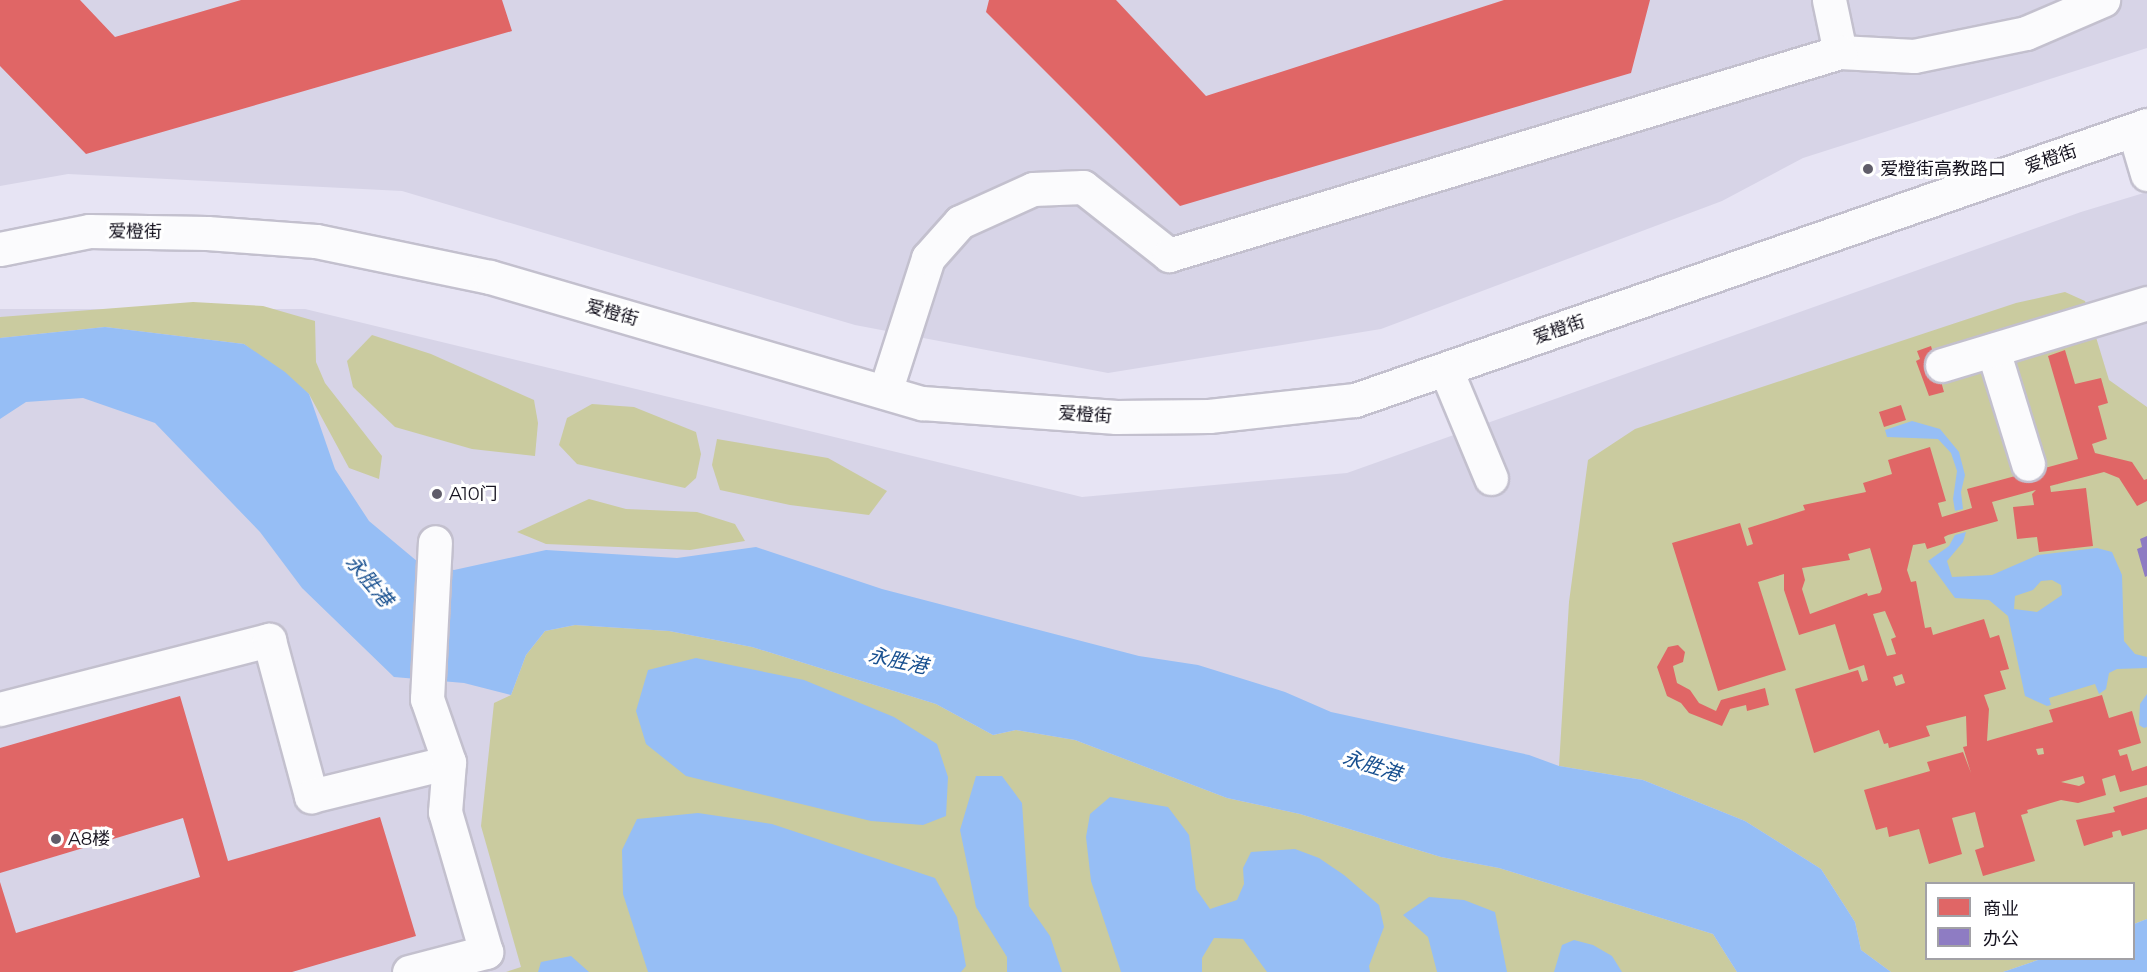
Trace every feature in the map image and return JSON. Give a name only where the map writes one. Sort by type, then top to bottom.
[{"type":"street","points":[[1829,0],[1840,52]]},
{"type":"street","points":[[885,392],[928,258],[960,222],[1033,189],[1083,188],[1169,255],[1840,52],[1914,56],[2026,33],[2103,0]]},
{"type":"street","points":[[2141,127],[2147,174]]},
{"type":"street","name":"爱橙街","points":[[0,249],[89,231],[207,233],[316,241],[490,277],[922,403],[1105,416],[1209,416],[1355,400],[2141,127]]},
{"type":"street","points":[[1942,365],[2147,303]]},
{"type":"street","points":[[1993,350],[2028,464]]},
{"type":"street","points":[[1446,370],[1491,478]]},
{"type":"street","points":[[409,972],[486,952],[445,812],[448,762],[428,699],[435,542]]},
{"type":"street","points":[[0,709],[269,640],[311,796],[448,762]]},
{"type":"shaded area","points":[[0,0],[2147,0],[2147,48],[1803,158],[1722,201],[1381,329],[1108,373],[855,325],[402,191],[68,174],[0,186]]},
{"type":"shaded area","points":[[2147,192],[2147,972],[0,972],[0,309],[305,309],[1082,497],[1347,473],[2081,212]]},
{"type":"green space","points":[[2065,292],[2085,301],[2109,380],[2147,407],[2147,919],[2135,924],[2135,882],[1925,882],[1925,960],[2038,960],[2003,972],[1891,972],[1861,950],[1855,922],[1821,869],[1745,821],[1643,780],[1559,766],[1569,602],[1588,460],[1635,429],[2016,303]]},
{"type":"green space","points":[[193,302],[263,306],[315,321],[316,362],[325,383],[382,456],[379,479],[349,468],[309,394],[244,344],[105,327],[0,338],[0,317]]},
{"type":"green space","points":[[372,335],[431,354],[534,400],[538,423],[535,456],[472,449],[395,427],[353,387],[347,361]]},
{"type":"green space","points":[[592,404],[634,407],[696,432],[701,454],[696,478],[685,488],[577,464],[559,445],[567,418]]},
{"type":"green space","points":[[717,439],[828,458],[887,491],[869,515],[790,505],[720,490],[712,465]]},
{"type":"green space","points":[[589,499],[626,509],[697,512],[735,524],[745,541],[690,550],[546,544],[517,532]]},
{"type":"green space","points":[[575,625],[669,631],[752,647],[936,704],[993,735],[1016,730],[1075,740],[1227,798],[1300,814],[1441,857],[1499,868],[1713,934],[1737,972],[506,972],[521,967],[481,826],[494,703],[511,695],[526,655],[545,631]]},
{"type":"water","name":"永胜港","points":[[105,327],[244,344],[285,372],[309,394],[335,469],[369,521],[418,562],[454,570],[546,550],[677,558],[756,547],[882,589],[1139,656],[1198,665],[1285,692],[1331,712],[1529,755],[1559,766],[1643,780],[1745,821],[1821,869],[1855,922],[1861,950],[1891,972],[1737,972],[1713,934],[1499,868],[1441,857],[1300,814],[1227,798],[1075,740],[1016,730],[993,735],[936,704],[752,647],[669,631],[575,625],[545,631],[526,655],[511,695],[464,683],[394,677],[302,588],[260,532],[155,423],[83,398],[26,402],[0,419],[0,338]]},
{"type":"water","points":[[1912,421],[1940,429],[1959,452],[1965,475],[1961,492],[1963,509],[1955,511],[1953,499],[1957,471],[1951,453],[1938,439],[1887,437],[1885,430]]},
{"type":"water","points":[[1966,532],[1963,542],[1947,561],[1952,577],[1992,575],[2038,555],[2097,548],[2112,552],[2122,575],[2124,641],[2135,654],[2147,657],[2147,668],[2117,669],[2109,673],[2106,689],[2099,694],[2095,684],[2049,698],[2051,705],[2047,706],[2025,696],[2008,616],[1989,600],[1955,598],[1928,561],[1949,546],[1955,535]],"holes":[[[2052,580],[2061,585],[2062,595],[2037,612],[2014,609],[2015,596],[2033,590],[2041,581]]]},
{"type":"water","points":[[696,658],[804,680],[894,717],[937,744],[948,777],[946,816],[923,825],[871,821],[686,776],[646,744],[636,711],[648,670]]},
{"type":"water","points":[[2147,694],[2147,727],[2144,728],[2139,725],[2140,704]]},
{"type":"water","points":[[976,776],[1002,776],[1022,803],[1029,906],[1050,936],[1062,972],[1007,972],[1007,957],[976,907],[960,830]]},
{"type":"water","points":[[1110,797],[1168,807],[1189,835],[1196,889],[1210,909],[1237,900],[1244,884],[1243,868],[1251,852],[1295,849],[1319,858],[1344,875],[1379,905],[1384,927],[1369,966],[1370,972],[1267,972],[1243,939],[1214,938],[1202,958],[1202,972],[1121,972],[1091,881],[1086,837],[1090,814]]},
{"type":"water","points":[[698,813],[772,824],[935,878],[957,917],[966,966],[961,972],[648,972],[623,894],[622,850],[637,819]]},
{"type":"water","points":[[1429,897],[1464,900],[1495,912],[1507,972],[1437,972],[1428,937],[1403,915]]},
{"type":"water","points":[[2147,919],[2147,972],[2003,972],[2038,960],[2135,960],[2135,924]]},
{"type":"water","points":[[1574,940],[1593,945],[1612,956],[1622,972],[1554,972],[1562,945]]},
{"type":"water","points":[[571,956],[589,972],[538,972],[541,962]]},
{"type":"building: 商业","points":[[0,0],[80,0],[115,37],[241,0],[502,0],[512,31],[86,154],[0,66]]},
{"type":"building: 商业","points":[[989,0],[1116,0],[1206,96],[1504,0],[1650,0],[1631,73],[1180,206],[986,12]]},
{"type":"building: 商业","points":[[1931,346],[1944,392],[1929,396],[1916,361],[1920,359],[1917,351]]},
{"type":"building: 商业","points":[[2065,350],[2075,384],[2101,378],[2108,403],[2098,406],[2107,439],[2092,444],[2095,453],[2132,462],[2144,480],[2147,479],[2147,501],[2137,506],[2119,478],[2104,472],[2050,486],[2051,492],[2086,488],[2093,546],[2039,552],[2037,537],[2017,539],[2013,507],[2034,505],[2032,494],[2036,490],[1992,502],[1998,521],[1948,535],[1944,537],[1946,543],[1927,549],[1925,543],[1913,545],[1907,570],[1911,582],[1916,581],[1925,628],[1931,627],[1933,635],[1984,619],[1990,638],[1999,635],[2009,669],[2000,671],[2006,689],[1984,695],[1989,709],[1987,741],[2053,722],[2049,710],[2102,695],[2109,718],[2132,711],[2141,743],[2118,750],[2120,756],[2127,754],[2132,771],[2147,766],[2147,785],[2120,792],[2115,775],[2102,779],[2106,795],[2078,803],[2061,800],[2027,810],[2028,813],[2021,815],[2035,861],[1983,876],[1975,850],[1984,847],[1975,812],[1952,818],[1962,854],[1929,864],[1919,829],[1889,837],[1887,827],[1876,830],[1864,790],[1930,771],[1927,762],[1963,752],[1971,773],[1963,747],[1967,746],[1966,716],[1926,726],[1930,736],[1889,748],[1888,743],[1884,744],[1879,730],[1814,753],[1795,689],[1858,670],[1862,682],[1868,680],[1864,665],[1849,670],[1835,624],[1799,635],[1784,590],[1784,574],[1758,582],[1786,670],[1718,691],[1672,543],[1740,523],[1747,546],[1753,544],[1748,528],[1805,510],[1803,505],[1866,492],[1863,483],[1892,474],[1888,460],[1930,447],[1946,501],[1938,503],[1942,517],[1972,508],[1967,489],[2078,459],[2048,356]],"holes":[[[1870,548],[1882,589],[1880,593],[1868,596],[1867,593],[1810,614],[1802,589],[1805,580],[1802,568],[1850,560],[1848,554]],[[1885,611],[1896,637],[1891,639],[1896,654],[1887,656],[1873,614]],[[1902,674],[1905,683],[1896,686],[1893,677]],[[2043,748],[2044,754],[2038,755],[2036,749]],[[2083,776],[2085,783],[2079,786],[2061,782]]]},
{"type":"building: 商业","points":[[1901,405],[1906,420],[1884,427],[1879,412]]},
{"type":"building: 商业","points":[[1678,645],[1685,652],[1683,662],[1673,666],[1677,683],[1690,690],[1699,703],[1716,711],[1721,700],[1765,688],[1769,705],[1747,711],[1746,705],[1730,709],[1722,726],[1689,713],[1681,703],[1667,696],[1657,667],[1668,647]]},
{"type":"building: 商业","name":"A8楼","points":[[180,696],[228,861],[380,817],[416,936],[292,972],[0,972],[0,882],[16,933],[200,877],[183,818],[0,873],[0,748]]},
{"type":"building: 商业","points":[[2147,797],[2147,829],[2122,836],[2120,830],[2112,832],[2113,837],[2084,846],[2076,820],[2115,812],[2113,807]]},
{"type":"building: 办公","points":[[2147,536],[2147,576],[2145,577],[2137,549],[2142,547],[2140,539]]},
{"type":"place","name":"爱橙街高教路口","points":[[1868,169]]},
{"type":"place","name":"A10门","points":[[437,494]]},
{"type":"place","name":"A8楼","points":[[56,839]]}]
